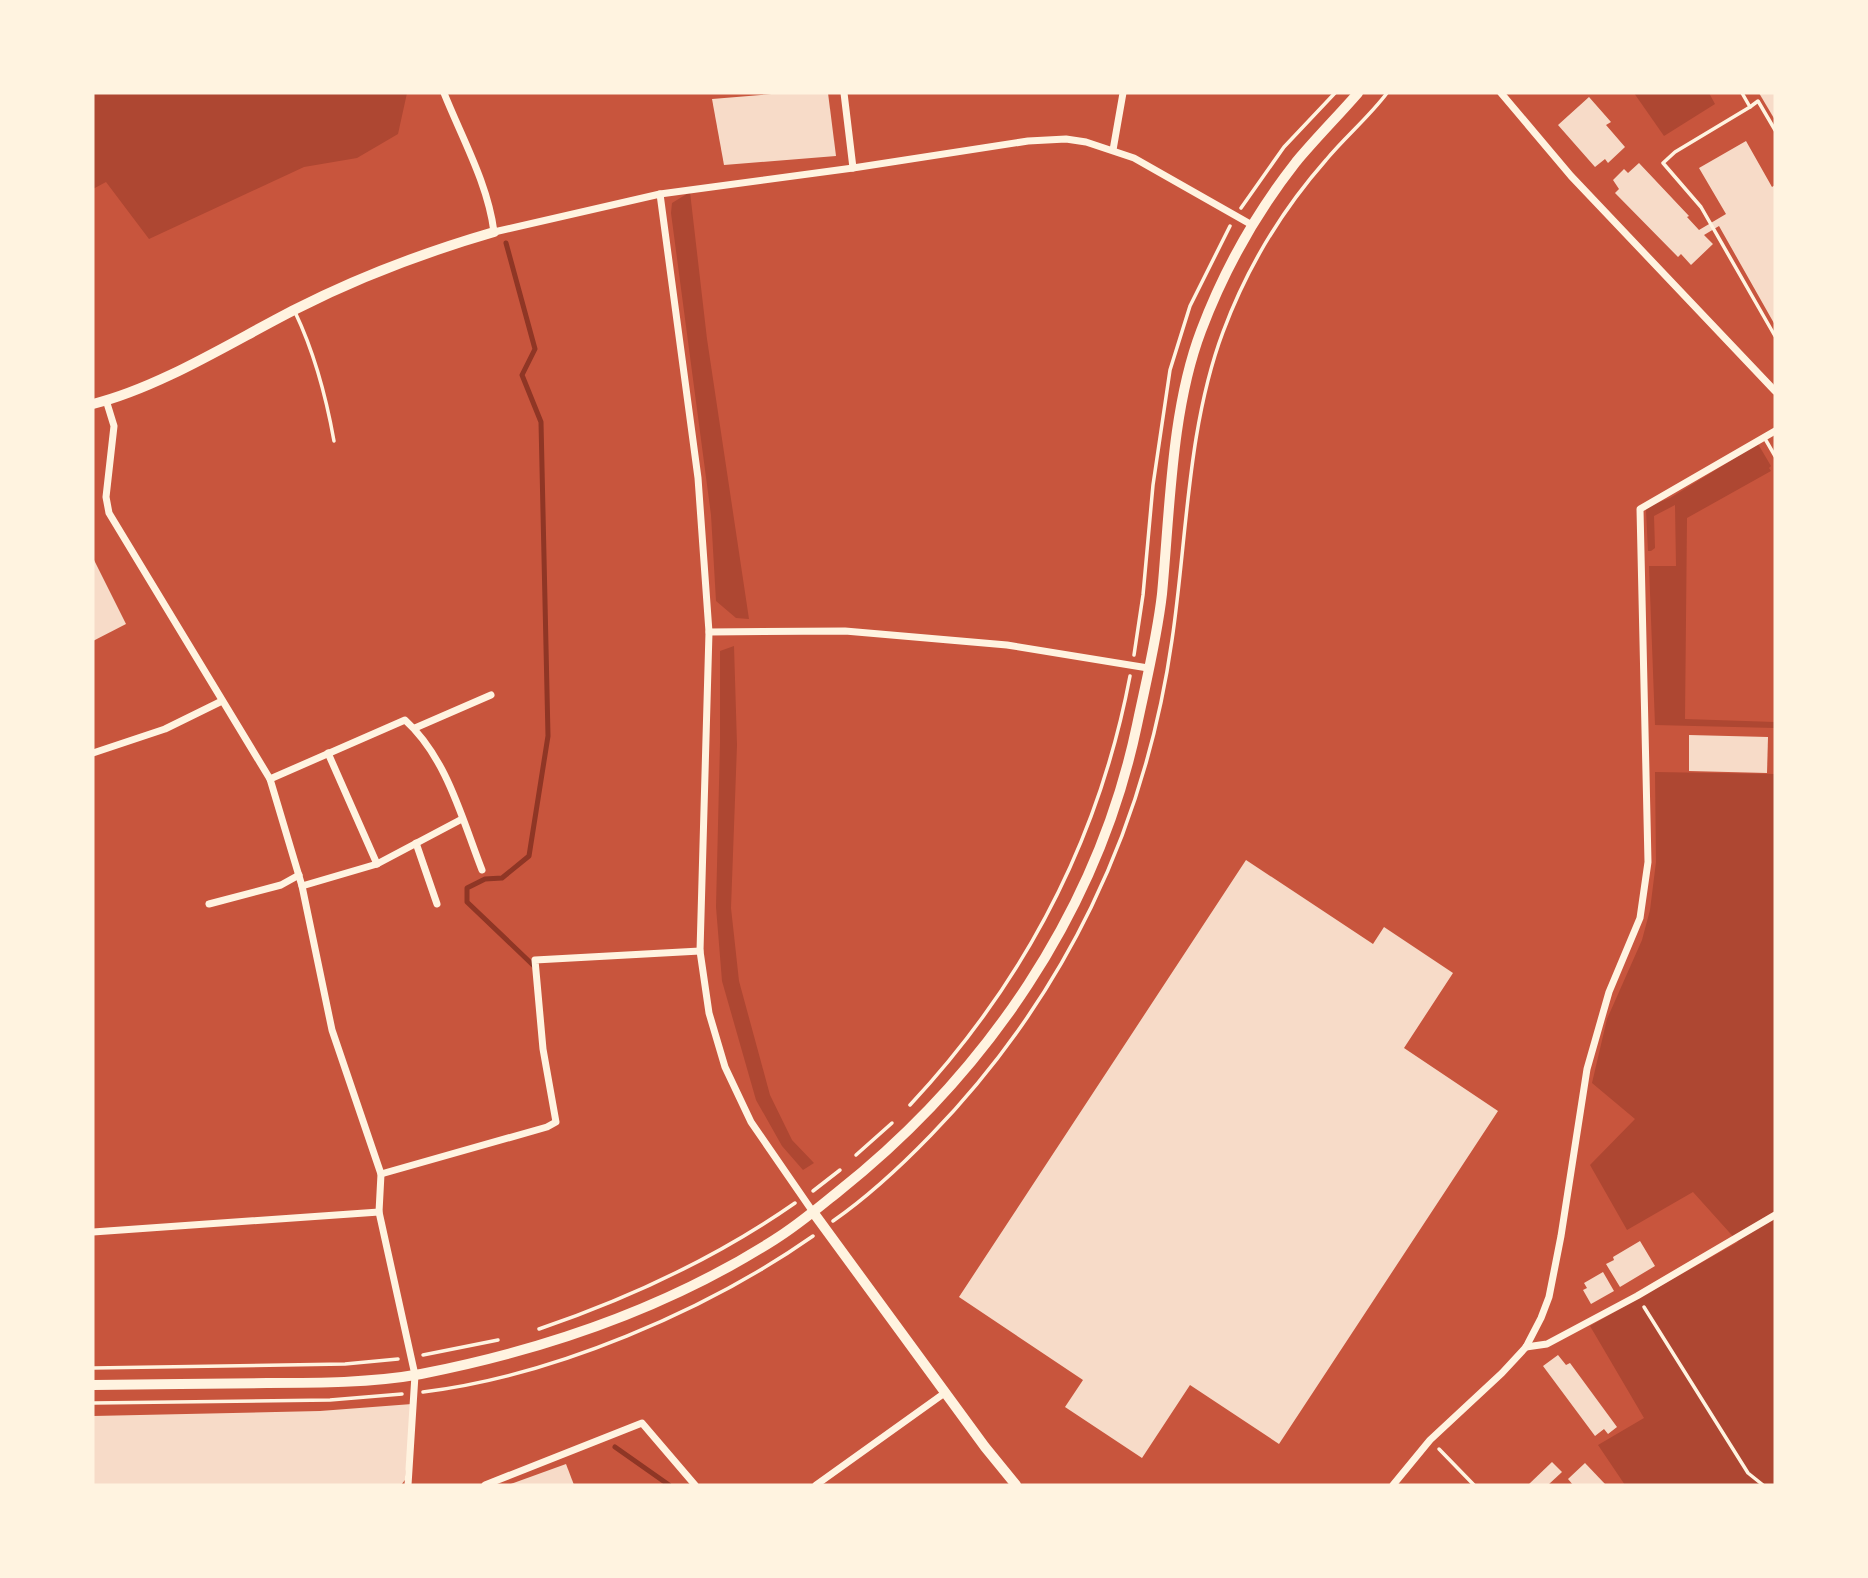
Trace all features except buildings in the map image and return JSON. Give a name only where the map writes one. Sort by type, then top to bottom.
[{"type":"street","points":[[444,93],[475,167],[494,232]]},
{"type":"street","points":[[844,93],[853,168]]},
{"type":"street","points":[[1113,150],[1123,93]]},
{"type":"street","points":[[93,1385],[302,1383],[415,1375],[496,1357],[569,1336],[712,1276],[779,1237],[813,1212],[916,1125],[956,1081],[1029,985],[1077,899],[1104,840],[1128,762],[1161,602],[1172,475],[1189,372],[1200,335],[1217,293],[1252,225],[1298,159],[1358,93]]},
{"type":"street","points":[[1502,93],[1571,176],[1775,391]]},
{"type":"street","points":[[93,404],[160,379],[294,310],[381,270],[494,232],[660,194],[1046,139],[1086,142],[1113,150],[1160,172],[1252,225]]},
{"type":"street","points":[[660,194],[698,478],[709,632],[700,951],[709,1013],[725,1067],[751,1122],[824,1228],[1016,1485]]},
{"type":"street","points":[[106,400],[114,426],[106,498],[109,513],[270,779],[299,875],[332,1030],[381,1174],[379,1212],[415,1375],[408,1485]]},
{"type":"street","points":[[1393,1485],[1430,1440],[1526,1347],[1549,1297],[1587,1069],[1609,992],[1640,918],[1648,862],[1640,509],[1775,431]]},
{"type":"street","points":[[709,632],[845,631],[1007,645],[1148,668]]},
{"type":"street","points":[[415,728],[491,695]]},
{"type":"street","points":[[93,753],[165,729],[222,701]]},
{"type":"street","points":[[270,779],[405,719],[415,728],[439,761],[482,870]]},
{"type":"street","points":[[328,753],[377,863]]},
{"type":"street","points":[[302,886],[377,863],[462,819]]},
{"type":"street","points":[[416,843],[437,904]]},
{"type":"street","points":[[209,904],[281,885],[299,875]]},
{"type":"street","points":[[381,1174],[547,1127],[556,1122],[542,1049],[536,960],[700,951]]},
{"type":"street","points":[[93,1232],[379,1212]]},
{"type":"street","points":[[1526,1347],[1547,1344],[1637,1296],[1775,1215]]},
{"type":"street","points":[[816,1485],[946,1392]]},
{"type":"street","points":[[485,1485],[642,1423],[695,1485]]},
{"type":"lane","points":[[1742,93],[1751,107]]},
{"type":"lane","points":[[1775,130],[1758,101],[1675,152],[1663,163],[1701,207],[1775,336]]},
{"type":"lane","points":[[294,310],[326,392],[334,441]]},
{"type":"lane","points":[[1764,437],[1775,457]]},
{"type":"path","points":[[907,1109],[994,1003],[1021,963],[1071,865],[1095,807],[1121,726],[1143,595],[1156,462],[1170,370],[1190,306],[1236,216],[1284,147],[1335,93]]},
{"type":"path","points":[[93,1403],[330,1400],[453,1388],[516,1372],[624,1336],[722,1291],[824,1228],[893,1172],[985,1076],[1038,1003],[1090,912],[1134,806],[1148,763],[1164,696],[1197,433],[1209,377],[1223,332],[1258,256],[1284,214],[1322,164],[1387,93]]},
{"type":"path","points":[[856,1155],[898,1118]]},
{"type":"path","points":[[529,1332],[611,1303],[734,1242],[846,1165]]},
{"type":"path","points":[[1637,1296],[1748,1474],[1763,1485]]},
{"type":"path","points":[[93,1368],[345,1364],[442,1353],[507,1338]]},
{"type":"path","points":[[1430,1440],[1474,1485]]},
{"type":"shaded area","points":[[93,93],[407,93],[398,134],[357,158],[304,167],[149,239],[106,182],[93,189]]},
{"type":"shaded area","points":[[1634,93],[1709,93],[1715,104],[1664,136]]},
{"type":"shaded area","points":[[690,192],[707,339],[749,619],[736,618],[716,601],[711,515],[671,213],[672,203]]},
{"type":"shaded area","points":[[1758,444],[1771,466],[1771,471],[1687,518],[1685,719],[1775,722],[1775,728],[1655,725],[1649,566],[1676,566],[1675,505],[1654,516],[1655,548],[1651,551],[1648,551],[1646,510]]},
{"type":"shaded area","points":[[734,646],[737,745],[731,908],[739,981],[770,1095],[792,1140],[814,1163],[803,1170],[782,1146],[756,1100],[722,981],[716,907],[720,651]]},
{"type":"shaded area","points":[[1655,772],[1775,774],[1775,1485],[1625,1485],[1598,1445],[1644,1418],[1590,1326],[1738,1242],[1693,1192],[1627,1230],[1590,1165],[1635,1119],[1592,1083],[1607,1019],[1642,940],[1650,910],[1656,862]]},
{"type":"waterway","points":[[506,243],[535,349],[522,375],[541,422],[548,736],[529,856],[502,878],[485,879],[467,888],[467,902],[534,966]]},
{"type":"waterway","points":[[615,1447],[669,1485]]}]
